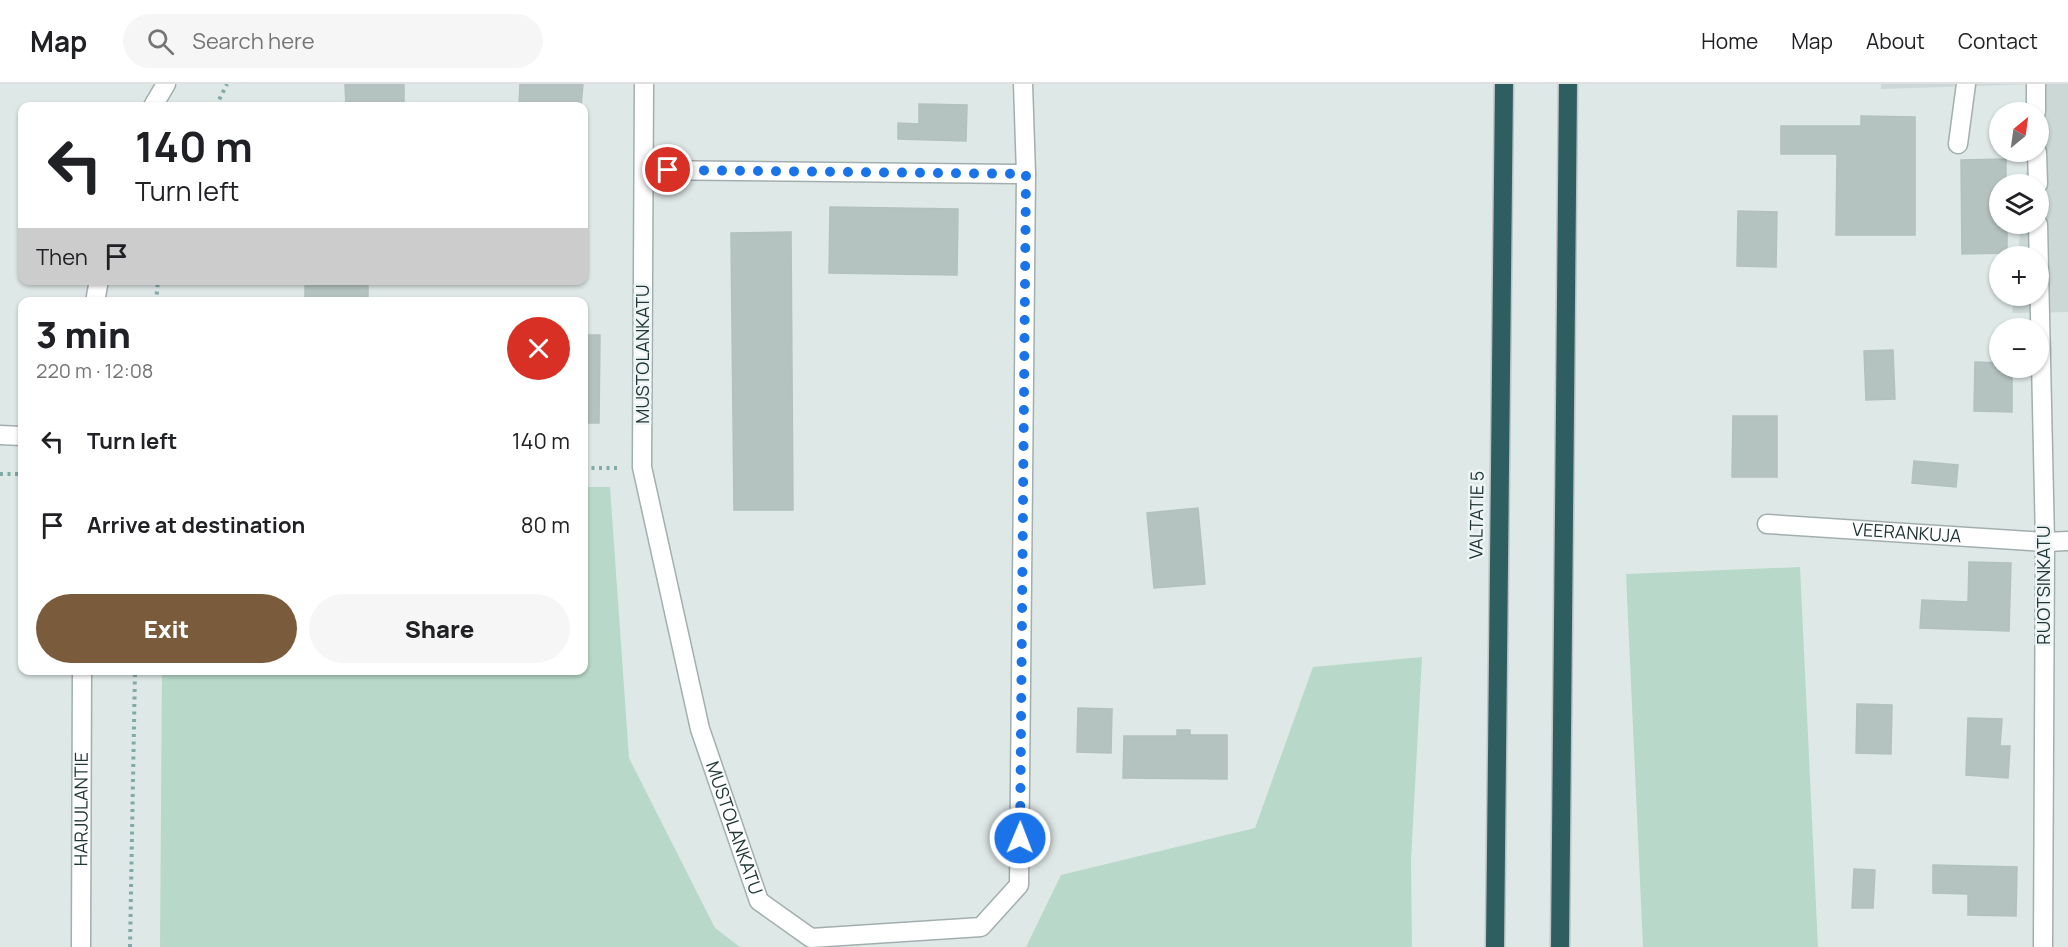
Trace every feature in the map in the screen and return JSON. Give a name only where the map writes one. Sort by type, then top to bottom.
[{"type":"highway","name":"VALTATIE 5","points":[[1495,947],[1504,84]]},
{"type":"highway","points":[[1560,947],[1568,84]]},
{"type":"street","points":[[155,102],[166,84]]},
{"type":"street","name":"MUSTOLANKATU","points":[[644,84],[642,468],[700,729],[759,901],[811,938],[981,927],[1019,885],[1026,174],[1023,84]]},
{"type":"street","points":[[1958,144],[1966,84]]},
{"type":"street","points":[[2030,84],[2036,84],[2036,102]]},
{"type":"street","points":[[644,170],[1026,174]]},
{"type":"street","name":"RUOTSINKATU","points":[[2038,234],[2045,542],[2043,947]]},
{"type":"street","points":[[0,435],[18,436]]},
{"type":"street","name":"VEERANKUJA","points":[[1767,525],[2045,542],[2068,541]]},
{"type":"street","name":"HARJULANTIE","points":[[81,947],[82,675]]},
{"type":"path","points":[[218,102],[227,84]]},
{"type":"path","points":[[588,468],[642,468]]},
{"type":"path","points":[[0,474],[18,474]]},
{"type":"path","points":[[130,947],[135,675]]},
{"type":"shaded area","points":[[1881,84],[2035,84],[1881,89]]},
{"type":"shaded area","points":[[2035,84],[2068,84],[2068,312],[2012,313],[2013,306],[2049,306],[2049,246],[2019,246],[2020,234],[2049,234],[2049,174],[2026,174],[2028,162],[2049,162],[2049,102],[2036,102]]},
{"type":"green space","points":[[588,487],[610,487],[629,758],[715,928],[740,947],[160,947],[162,675],[588,675]]},
{"type":"green space","points":[[1800,567],[1818,947],[1643,947],[1626,574]]},
{"type":"green space","points":[[1422,657],[1411,860],[1412,947],[1026,947],[1061,875],[1255,828],[1313,667]]},
{"type":"building","points":[[345,84],[404,84],[404,102],[346,102]]},
{"type":"building","points":[[520,84],[583,84],[581,102],[519,102]]},
{"type":"building","points":[[919,104],[967,105],[966,141],[898,139],[898,123],[919,124]]},
{"type":"building","points":[[1861,116],[1915,117],[1915,235],[1836,235],[1837,154],[1781,154],[1781,126],[1861,126]]},
{"type":"building","points":[[1989,159],[1989,162],[2006,162],[2006,174],[1989,174],[1989,234],[2007,234],[2007,246],[1989,246],[1989,253],[1962,254],[1961,160]]},
{"type":"building","points":[[830,207],[958,209],[957,275],[829,273]]},
{"type":"building","points":[[1738,211],[1777,212],[1776,267],[1737,266]]},
{"type":"building","points":[[791,232],[793,510],[734,510],[731,233]]},
{"type":"building","points":[[305,285],[368,285],[368,297],[305,297]]},
{"type":"building","points":[[588,335],[600,335],[599,423],[588,423]]},
{"type":"building","points":[[1893,350],[1895,399],[1866,400],[1864,351]]},
{"type":"building","points":[[1975,362],[1989,363],[1989,378],[2012,378],[2012,412],[1974,411]]},
{"type":"building","points":[[1733,416],[1777,416],[1777,477],[1732,477]]},
{"type":"building","points":[[1914,461],[1958,465],[1956,487],[1912,483]]},
{"type":"building","points":[[1198,508],[1205,584],[1154,588],[1147,513]]},
{"type":"building","points":[[1969,562],[2011,563],[2009,631],[1920,628],[1922,600],[1968,602]]},
{"type":"building","points":[[1857,704],[1892,705],[1891,754],[1856,753]]},
{"type":"building","points":[[1078,708],[1112,709],[1111,753],[1077,752]]},
{"type":"building","points":[[1968,718],[2002,719],[2000,746],[2010,746],[2008,778],[1966,775]]},
{"type":"building","points":[[1177,730],[1190,730],[1190,735],[1227,735],[1227,779],[1123,778],[1124,736],[1177,736]]},
{"type":"building","points":[[1933,865],[2017,867],[2016,916],[1968,915],[1968,894],[1933,893]]},
{"type":"building","points":[[1854,869],[1875,870],[1873,908],[1852,908]]},
{"type":"route","points":[[668,170],[1026,174],[1020,838]]}]
